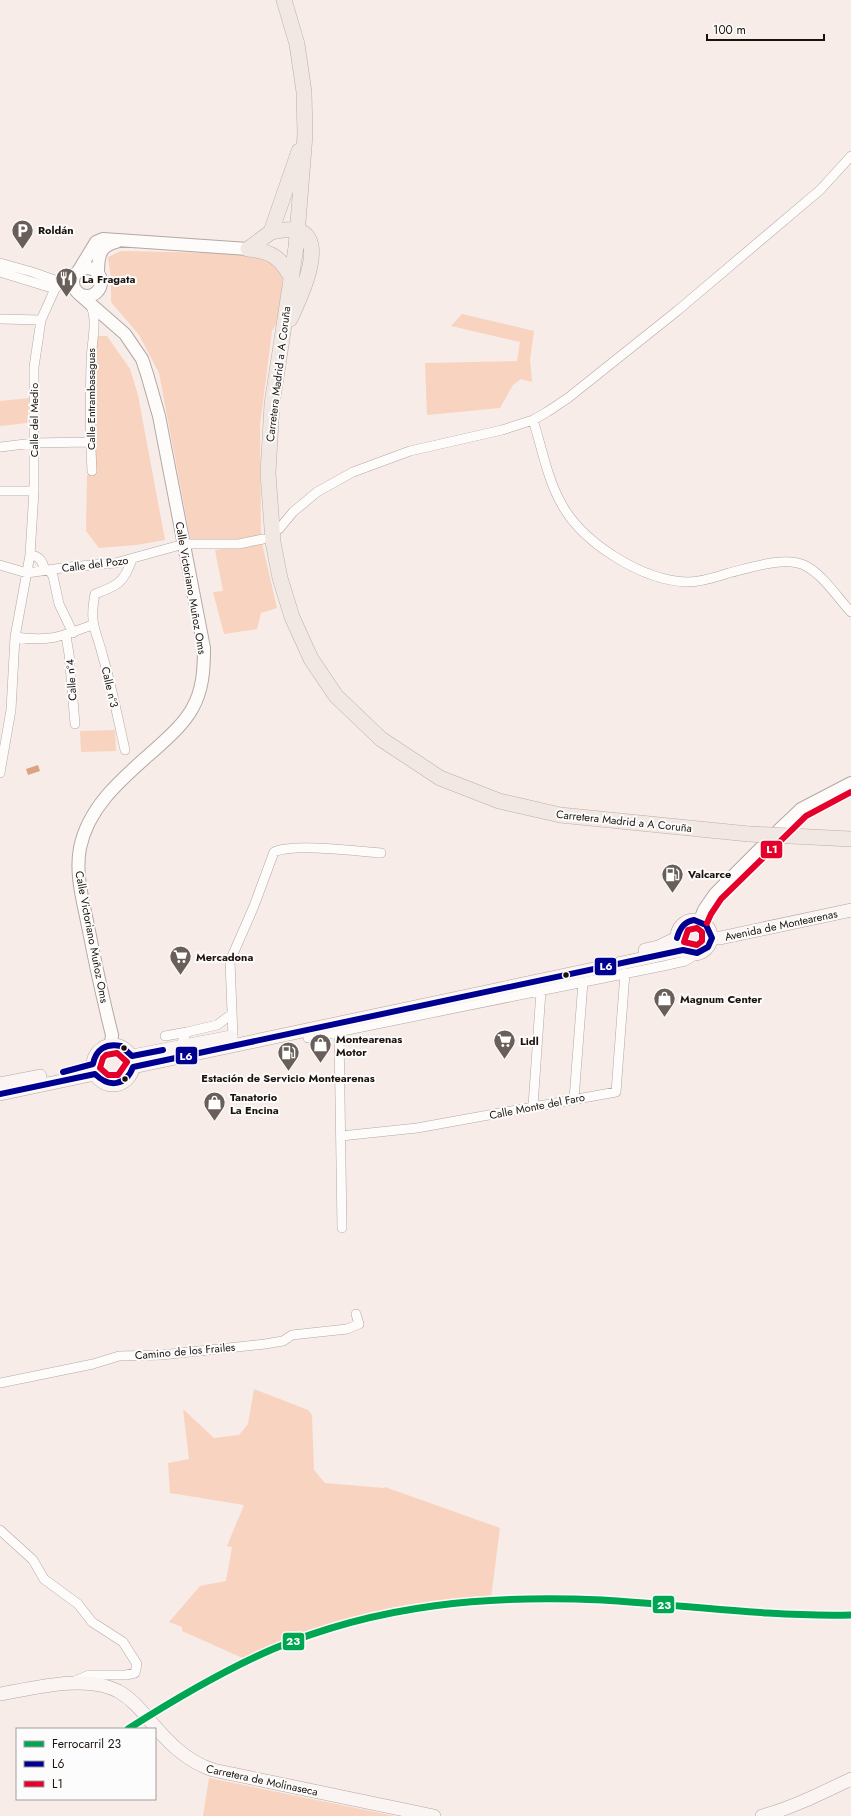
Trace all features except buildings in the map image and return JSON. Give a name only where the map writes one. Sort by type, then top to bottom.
[{"type":"highway","name":"Carretera Madrid a A Coruña","points":[[284,0],[298,50],[304,92],[305,135],[296,247],[272,404],[268,473],[272,542],[280,578],[292,617],[311,659],[336,696],[381,739],[440,778],[499,801],[560,815],[749,834],[851,839]]},
{"type":"highway","points":[[271,232],[305,135]]},
{"type":"highway","points":[[248,249],[271,232],[290,229],[298,230],[306,235],[311,242],[313,256],[294,311],[283,335]]},
{"type":"highway","points":[[248,249],[266,251],[285,250],[296,247]]},
{"type":"highway","points":[[266,251],[279,260],[291,277]]},
{"type":"main road","name":"Avenida de Montearenas","points":[[712,938],[720,938],[851,910]]},
{"type":"main road","points":[[132,1062],[683,950],[697,954],[707,948],[712,938],[708,925],[700,920],[690,920],[682,924],[677,938],[683,950]]},
{"type":"main road","points":[[132,1062],[233,1033],[658,947],[677,938]]},
{"type":"main road","points":[[111,1044],[125,1048],[132,1062],[129,1077],[118,1084],[108,1084],[102,1082],[94,1069],[94,1057],[98,1051],[111,1044]]},
{"type":"main road","points":[[0,1084],[94,1069]]},
{"type":"main road","points":[[0,1094],[94,1069]]},
{"type":"main road","name":"Carretera de Molinaseca","points":[[0,1694],[51,1685],[87,1683],[102,1686],[116,1690],[130,1699],[156,1728]]},
{"type":"main road","name":"Carretera de Molinaseca","points":[[156,1728],[170,1744],[197,1765],[213,1770],[434,1816]]},
{"type":"main road","points":[[762,1816],[810,1799],[851,1779]]},
{"type":"street","points":[[279,529],[293,512],[317,492],[353,472],[410,451],[502,430],[533,420],[568,398],[677,311],[820,190],[851,156]]},
{"type":"street","points":[[71,287],[74,276],[96,242],[103,239],[112,238],[123,241],[248,249]]},
{"type":"street","points":[[94,327],[104,320],[99,290],[101,280],[98,273],[99,254],[103,248],[109,244],[123,241]]},
{"type":"street","points":[[0,263],[32,272],[71,287],[83,296],[90,296],[99,290]]},
{"type":"street","points":[[79,270],[91,268],[98,273]]},
{"type":"street","points":[[0,272],[55,289],[71,287],[102,312]]},
{"type":"street","name":"Calle del Medio","points":[[0,773],[11,710],[15,637],[30,555],[34,491],[34,367],[41,320],[55,289]]},
{"type":"street","name":"Calle Entrambasaguas","points":[[92,471],[90,442],[92,343],[94,327],[93,312],[102,312]]},
{"type":"street","name":"Calle Victoriano Muñoz Oms","points":[[102,312],[125,334],[142,359],[153,392],[204,648],[204,670],[200,688],[192,709],[179,728],[112,789],[95,811],[84,833],[80,848],[79,879],[98,976],[112,1035],[111,1044]]},
{"type":"street","points":[[0,319],[41,320]]},
{"type":"street","points":[[533,420],[550,477],[561,504],[585,533],[610,554],[636,570],[676,581],[688,582],[703,580],[763,565],[796,563],[806,566],[816,574],[851,612]]},
{"type":"street","points":[[0,447],[34,443],[90,442]]},
{"type":"street","points":[[0,491],[34,491]]},
{"type":"street","name":"Calle del Pozo","points":[[27,572],[115,563],[184,544],[239,544],[264,539]]},
{"type":"street","points":[[30,555],[37,556],[47,570]]},
{"type":"street","points":[[15,637],[39,641],[69,634],[92,625],[92,608],[95,594],[118,586],[129,568],[132,559]]},
{"type":"street","points":[[0,565],[27,572]]},
{"type":"street","name":"Calle nº4","points":[[47,570],[53,576],[59,604],[69,634],[69,654],[75,724]]},
{"type":"street","name":"Calle nº3","points":[[92,625],[103,656],[125,750]]},
{"type":"street","points":[[700,920],[704,910],[715,894],[782,827],[801,810],[851,783]]},
{"type":"street","points":[[233,1033],[230,961],[274,852],[280,849],[295,848],[381,853]]},
{"type":"street","points":[[308,1038],[339,1033],[685,961],[697,954]]},
{"type":"street","name":"Calle Monte del Faro","points":[[341,1136],[417,1128],[574,1098],[616,1092],[625,973]]},
{"type":"street","points":[[574,1098],[583,982]]},
{"type":"street","points":[[533,1106],[542,991]]},
{"type":"street","points":[[217,1025],[232,1014]]},
{"type":"street","points":[[165,1036],[217,1025],[229,1026],[233,1033]]},
{"type":"street","points":[[180,1047],[187,1032]]},
{"type":"street","points":[[339,1033],[342,1228]]},
{"type":"street","name":"Camino de los Frailes","points":[[0,1383],[94,1364],[119,1356],[161,1355],[264,1344],[283,1341],[292,1335],[347,1330],[359,1324],[356,1314]]},
{"type":"street","points":[[0,1530],[33,1560],[44,1579],[78,1604],[92,1622],[123,1642],[137,1664],[135,1673],[126,1675],[89,1675],[70,1684]]},
{"type":"shaded area","points":[[121,251],[257,254],[283,269],[281,316],[272,331],[260,425],[261,535],[231,543],[191,542],[159,373],[139,335],[111,302],[111,279],[108,257]]},
{"type":"shaded area","points":[[462,314],[534,331],[530,360],[532,382],[521,379],[513,385],[500,408],[427,415],[425,363],[517,361],[520,342],[451,326]]},
{"type":"shaded area","points":[[96,336],[107,336],[130,369],[138,395],[165,540],[136,545],[99,548],[86,531],[87,475],[96,473]]},
{"type":"shaded area","points":[[30,398],[27,423],[0,426],[0,401]]},
{"type":"shaded area","points":[[262,543],[277,608],[261,613],[257,629],[224,634],[213,592],[223,591],[215,550]]},
{"type":"shaded area","points":[[115,730],[116,751],[81,752],[80,731]]},
{"type":"shaded area","points":[[38,765],[40,771],[28,775],[26,769]]},
{"type":"shaded area","points":[[254,1389],[308,1410],[312,1415],[314,1470],[325,1483],[385,1487],[500,1528],[491,1598],[429,1605],[369,1616],[297,1638],[245,1659],[182,1631],[182,1627],[169,1622],[200,1586],[226,1581],[232,1547],[227,1546],[244,1505],[170,1493],[168,1463],[189,1459],[183,1409],[214,1438],[239,1435],[248,1424]]},
{"type":"shaded area","points":[[209,1778],[395,1816],[203,1816]]},
{"type":"rail line","name":"23","points":[[130,1728],[199,1686],[273,1649],[313,1634],[394,1612],[476,1601],[560,1599],[633,1602],[789,1614],[851,1615]]},
{"type":"transit line","name":"L1","points":[[707,923],[721,899],[806,816],[851,792]]},
{"type":"transit line","name":"L6","points":[[0,1094],[95,1074],[106,1081],[117,1083],[126,1078],[133,1067],[683,950],[697,953],[708,947],[712,938],[706,925],[694,920],[683,926],[677,938]]},
{"type":"transit line","name":"L1","points":[[697,928],[702,932],[702,941],[697,945],[684,942],[688,930],[697,928]]},
{"type":"transit line","name":"L6","points":[[63,1072],[93,1064],[99,1051],[106,1046],[121,1046],[132,1056],[163,1050]]},
{"type":"transit line","name":"L1","points":[[117,1053],[127,1062],[118,1075],[108,1075],[100,1068],[103,1058],[106,1055],[117,1053]]},
{"type":"place","name":"Roldán","points":[[23,250]]},
{"type":"place","name":"La Fragata","points":[[66,298]]},
{"type":"place","name":"Valcarce","points":[[673,894]]},
{"type":"place","name":"Mercadona","points":[[181,976]]},
{"type":"place","name":"Magnum Center","points":[[665,1018]]},
{"type":"place","name":"Lidl","points":[[505,1060]]},
{"type":"place","name":"Montearenas Motor","points":[[321,1064]]},
{"type":"place","name":"Estación de Servicio Montearenas","points":[[288,1072]]},
{"type":"place","name":"Tanatorio La Encina","points":[[215,1122]]}]
